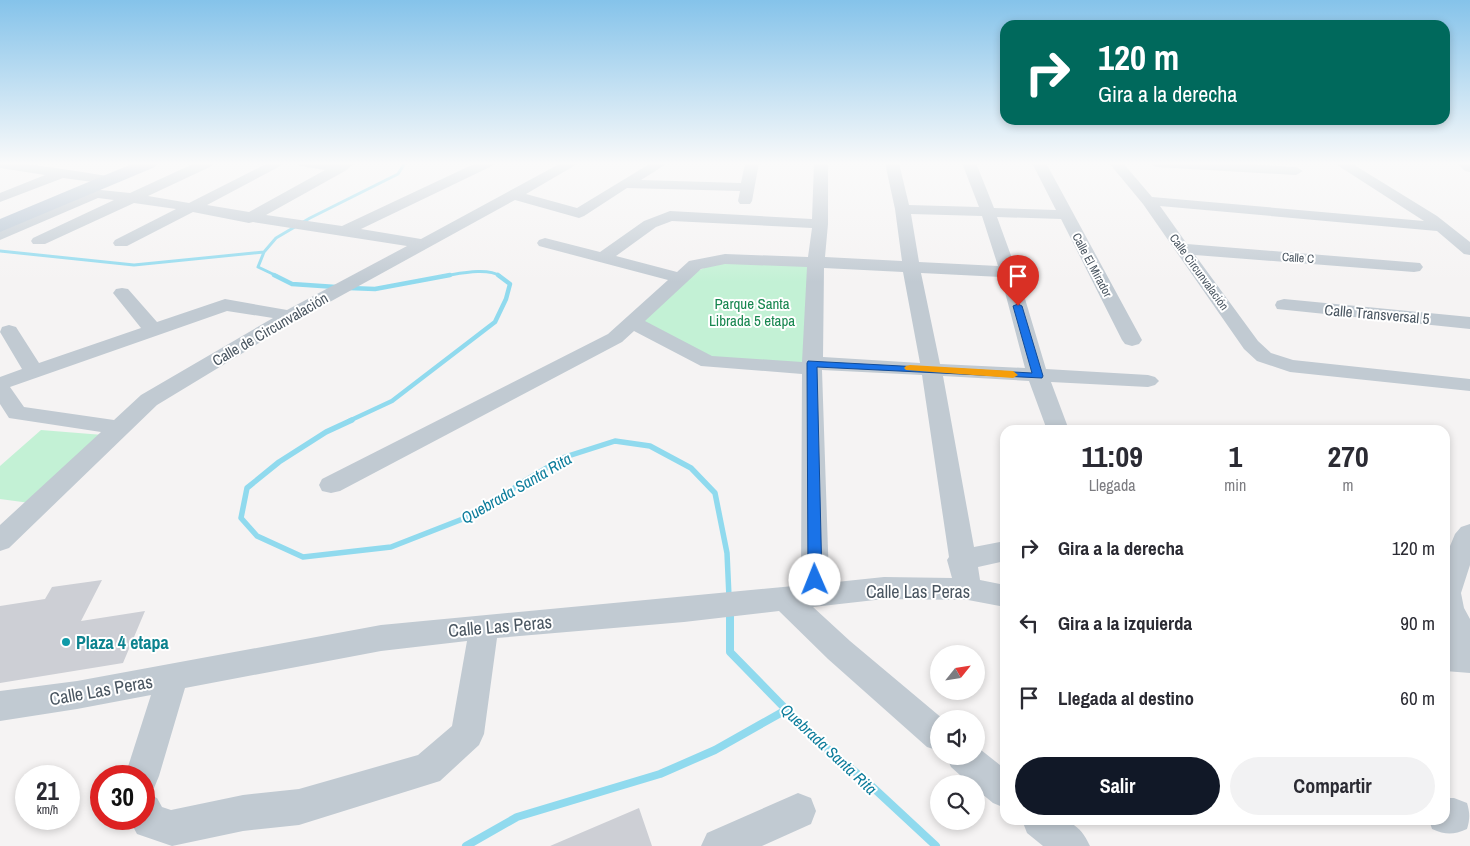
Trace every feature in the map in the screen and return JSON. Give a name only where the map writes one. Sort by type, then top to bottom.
[{"type":"main road","points":[[0,226],[60,202]]},
{"type":"street","points":[[0,234],[67,202]]},
{"type":"street","points":[[38,241],[122,202]]},
{"type":"street","points":[[158,202],[424,244]]},
{"type":"street","points":[[120,243],[201,202]]},
{"type":"street","points":[[249,218],[277,202]]},
{"type":"street","points":[[344,232],[405,202]]},
{"type":"street","name":"Calle de Circunvalación","points":[[0,541],[149,400],[290,316],[499,202]]},
{"type":"street","points":[[540,202],[579,213],[595,202]]},
{"type":"street","points":[[742,220],[745,202]]},
{"type":"street","points":[[815,580],[812,366],[820,202]]},
{"type":"street","points":[[901,202],[911,268],[931,369],[961,560],[968,590]]},
{"type":"street","points":[[984,202],[1008,272],[1038,376],[1056,425]]},
{"type":"street","name":"Calle El Mirador","points":[[1059,202],[1132,340]]},
{"type":"street","name":"Calle Circunvalación","points":[[1149,202],[1251,345],[1264,357],[1290,366],[1467,388]]},
{"type":"street","points":[[1165,202],[1442,227]]},
{"type":"street","points":[[1403,202],[1442,227],[1470,250]]},
{"type":"street","points":[[903,209],[1066,215]]},
{"type":"street","points":[[603,258],[650,224],[670,216],[820,224]]},
{"type":"street","points":[[544,243],[681,278]]},
{"type":"street","name":"Calle C","points":[[1182,249],[1414,267]]},
{"type":"street","points":[[331,485],[614,338],[695,264],[726,259],[1008,272]]},
{"type":"street","points":[[122,293],[153,330]]},
{"type":"street","points":[[0,384],[225,305],[246,307],[290,316]]},
{"type":"street","name":"Calle Transversal 5","points":[[1284,306],[1470,322]]},
{"type":"street","points":[[632,322],[708,362],[931,369],[1148,381]]},
{"type":"street","points":[[9,331],[34,372]]},
{"type":"street","points":[[0,388],[17,413],[119,428]]},
{"type":"street","points":[[1450,586],[1464,541],[1470,534]]},
{"type":"street","points":[[961,560],[1000,552]]},
{"type":"street","name":"Calle Las Peras","points":[[0,706],[173,677],[381,638],[684,610],[884,588],[968,590],[1000,595]]},
{"type":"street","points":[[777,599],[930,728]]},
{"type":"street","points":[[1450,609],[1466,634],[1450,650]]},
{"type":"street","points":[[155,822],[171,828],[244,813],[299,807],[428,769],[467,734],[484,627]]},
{"type":"street","points":[[1450,657],[1470,660]]},
{"type":"street","points":[[145,765],[173,677]]},
{"type":"street","points":[[974,765],[1000,788]]},
{"type":"street","points":[[720,846],[798,811]]},
{"type":"street","points":[[1046,825],[1071,846]]},
{"type":"green space","name":"Parque Santa Librada 5 etapa","points":[[725,259],[807,265],[812,363],[708,362],[632,322],[681,278]]},
{"type":"green space","points":[[41,430],[103,435],[30,503],[0,499],[0,466]]},
{"type":"building","name":"Plaza 4 etapa","points":[[102,580],[81,621],[145,611],[123,663],[0,683],[0,606],[45,599],[52,587]]},
{"type":"building","points":[[639,808],[652,846],[550,846]]},
{"type":"waterway","name":"Quebrada Santa Rita","points":[[264,252],[276,238],[341,202]]},
{"type":"waterway","points":[[0,251],[134,265],[264,252]]},
{"type":"waterway","name":"Quebrada Santa Rita","points":[[264,252],[258,267],[277,276]]},
{"type":"waterway","name":"Quebrada Santa Rita","points":[[450,275],[480,272],[498,275]]},
{"type":"waterway","name":"Quebrada Santa Rita","points":[[274,275],[292,284],[336,287]]},
{"type":"waterway","name":"Quebrada Santa Rita","points":[[349,288],[375,289],[450,275]]},
{"type":"waterway","name":"Quebrada Santa Rita","points":[[443,276],[450,275]]},
{"type":"waterway","name":"Quebrada Santa Rita","points":[[349,421],[392,401],[495,322],[506,299],[510,284],[498,275]]},
{"type":"waterway","name":"Quebrada Santa Rita","points":[[352,420],[326,432],[279,462],[247,488],[241,518],[257,536],[303,557],[391,547],[478,513],[526,480],[565,457],[615,441],[650,446],[691,468],[715,493],[727,553],[729,597]]},
{"type":"waterway","name":"Quebrada Santa Rita","points":[[730,611],[730,652],[810,734],[866,781],[936,846]]},
{"type":"waterway","points":[[466,846],[517,817],[660,774],[715,750],[786,710]]},
{"type":"slow traffic","points":[[910,368],[1013,375]]},
{"type":"place","name":"Plaza 4 etapa","points":[[66,642]]},
{"type":"route","points":[[815,580],[812,363],[1038,376],[1018,306]]}]
